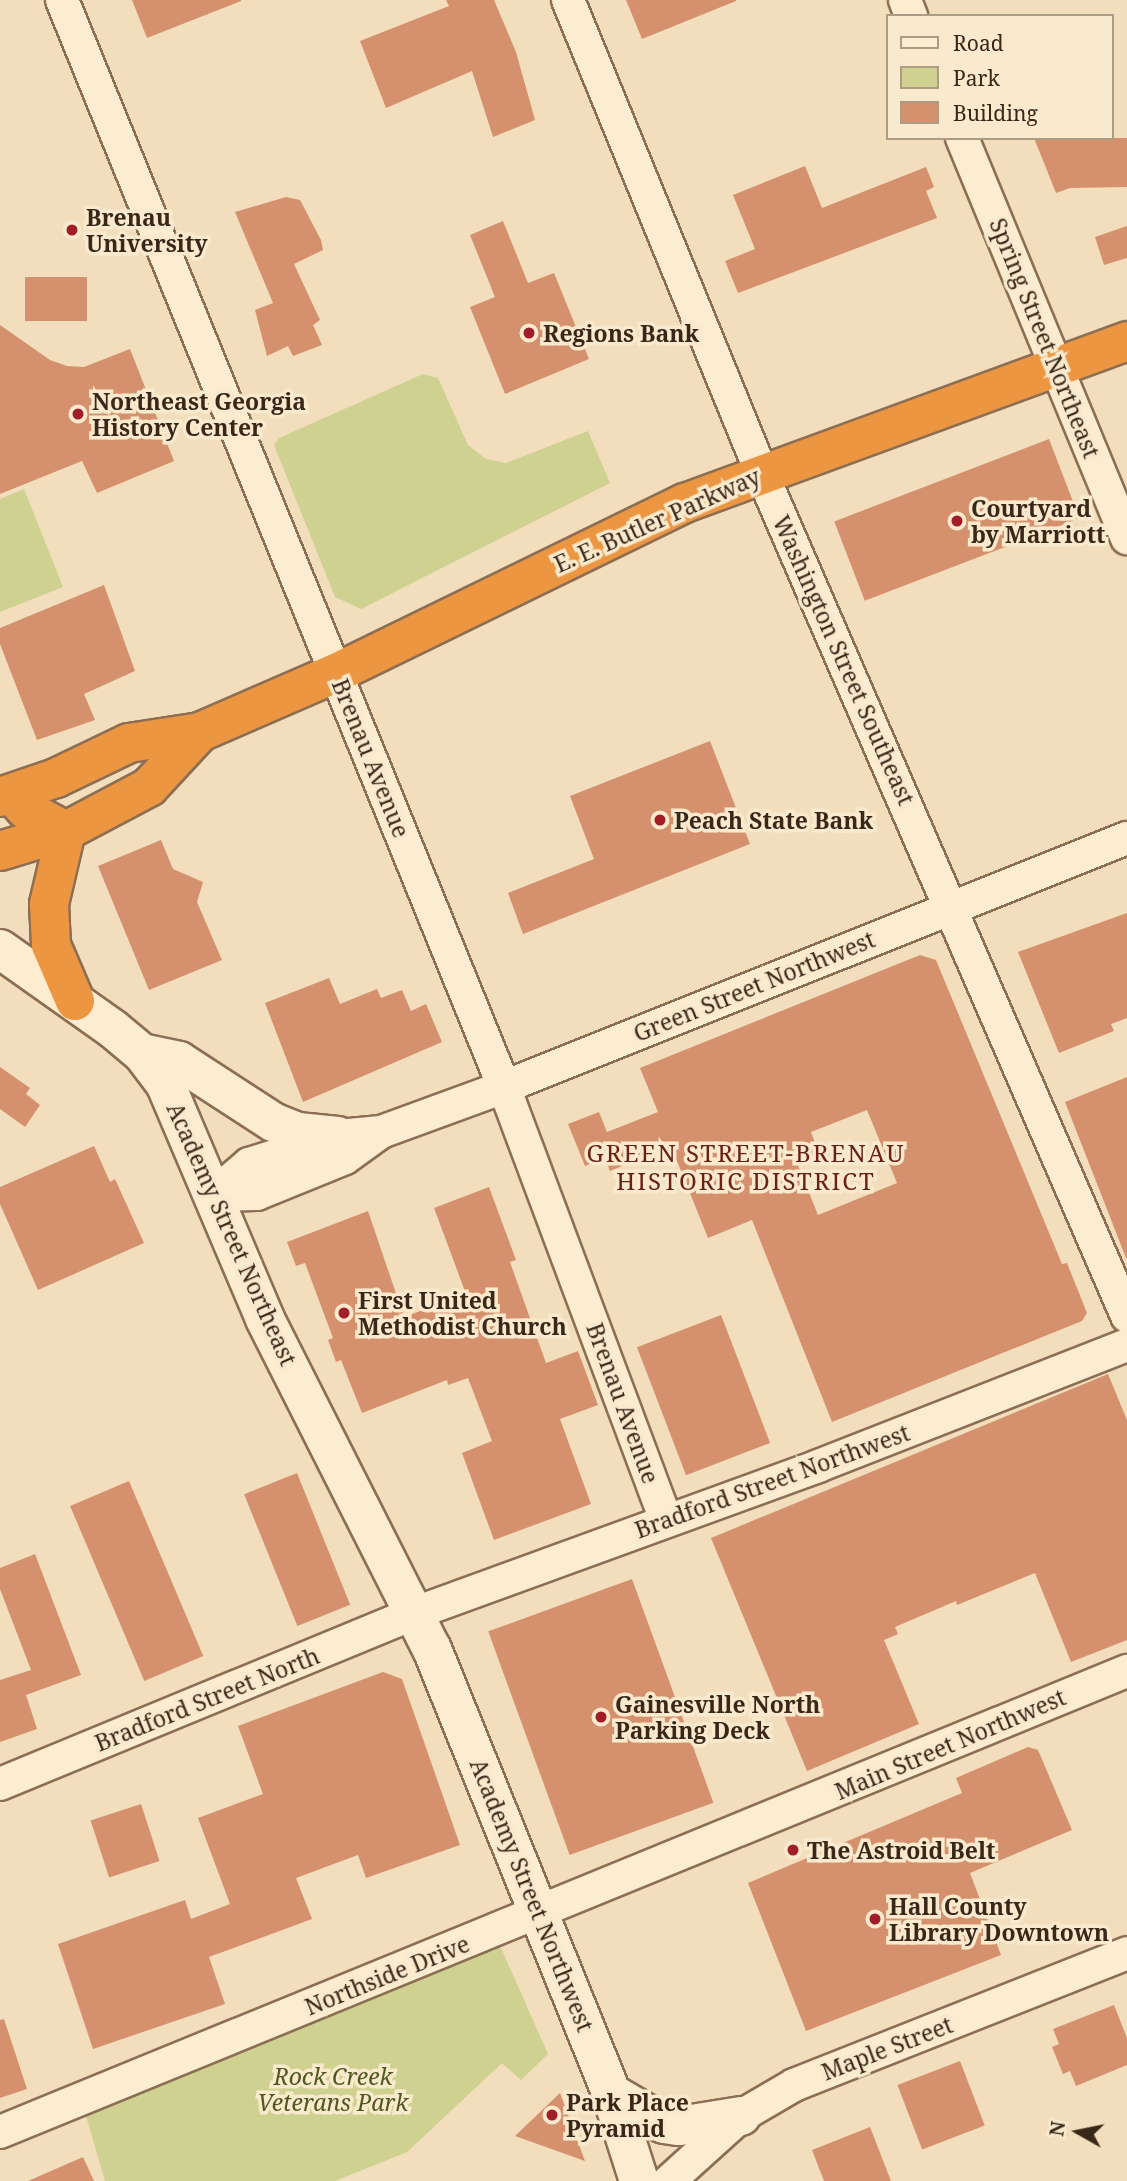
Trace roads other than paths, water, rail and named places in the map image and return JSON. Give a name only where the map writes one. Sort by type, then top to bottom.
[{"type":"highway","name":"E. E. Butler Parkway","points":[[4,788],[129,743],[200,732],[336,673],[685,503],[1127,341]]},
{"type":"highway","name":"E. E. Butler Parkway","points":[[0,851],[66,831],[149,787],[200,732]]},
{"type":"highway","points":[[4,788],[37,817],[66,831],[49,904],[51,945],[75,1001]]},
{"type":"street","name":"Brenau Avenue","points":[[62,0],[504,1087],[666,1521]]},
{"type":"street","name":"Washington Street Southeast","points":[[568,0],[762,474],[953,907],[1127,1316]]},
{"type":"street","name":"Spring Street Northeast","points":[[963,140],[1127,538]]},
{"type":"street","name":"Green Street Northwest","points":[[214,1195],[249,1164],[338,1136],[381,1132],[504,1087],[1127,838]]},
{"type":"street","name":"Academy Street Northeast","points":[[0,949],[75,1001],[142,1053],[165,1083],[265,1319],[415,1613]]},
{"type":"street","points":[[142,1053],[179,1061],[273,1122],[298,1132],[338,1136]]},
{"type":"street","name":"Green Street Northwest","points":[[214,1195],[257,1194],[345,1158],[381,1132]]},
{"type":"street","name":"Bradford Street Northwest","points":[[415,1613],[666,1521],[1127,1345]]},
{"type":"street","name":"Bradford Street North","points":[[0,1784],[415,1613]]},
{"type":"street","name":"Academy Street Northwest","points":[[415,1613],[611,2093],[639,2181]]},
{"type":"street","name":"Main Street Northwest","points":[[774,1818],[1127,1671]]},
{"type":"street","name":"Northside Drive","points":[[0,2132],[774,1818]]},
{"type":"street","name":"Maple Street","points":[[669,2181],[741,2116],[844,2063],[1127,1953]]},
{"type":"street","points":[[611,2093],[664,2124],[679,2126],[741,2116]]},
{"type":"place","name":"Brenau University","points":[[72,230]]},
{"type":"place","name":"Regions Bank","points":[[529,333]]},
{"type":"place","name":"Northeast Georgia History Center","points":[[78,414]]},
{"type":"place","name":"Courtyard by Marriott","points":[[957,521]]},
{"type":"place","name":"Peach State Bank","points":[[660,820]]},
{"type":"place","name":"First United Methodist Church","points":[[344,1313]]},
{"type":"place","name":"Gainesville North Parking Deck","points":[[601,1717]]},
{"type":"place","name":"The Astroid Belt","points":[[793,1850]]},
{"type":"place","name":"Hall County Library Downtown","points":[[875,1919]]},
{"type":"place","name":"Park Place Pyramid","points":[[552,2115]]},
{"type":"district","name":"GREEN STREET-BRENAU HISTORIC DISTRICT","points":[[746,1167]]},
{"type":"park label","name":"Rock Creek Veterans Park","points":[[333,2089]]}]
